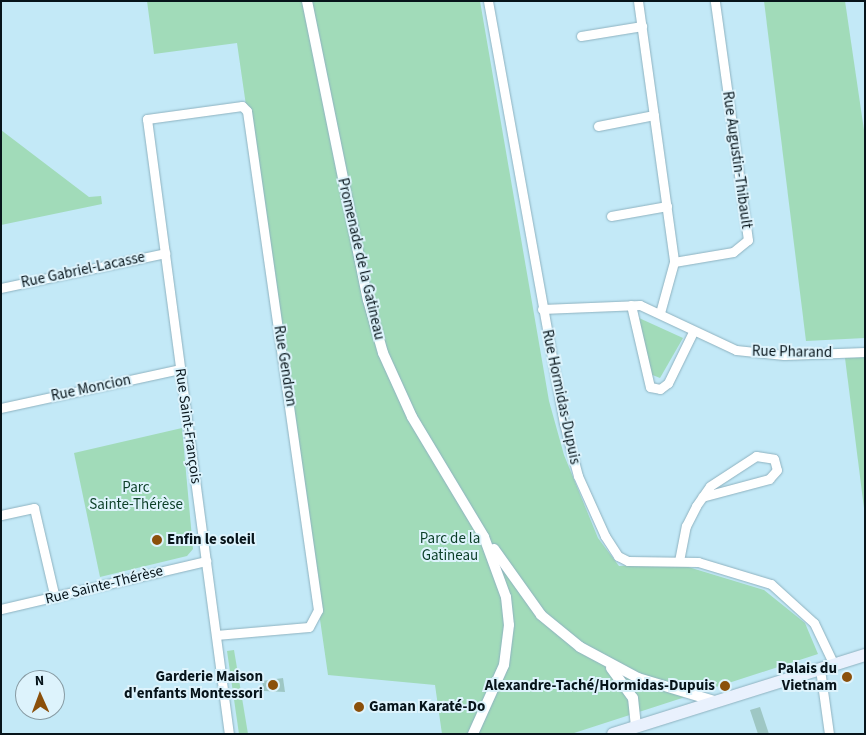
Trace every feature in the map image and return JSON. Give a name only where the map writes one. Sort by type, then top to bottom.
[{"type":"main road","points":[[613,734],[642,728],[715,701],[865,655]]},
{"type":"street","name":"Promenade de la Gatineau","points":[[307,1],[366,290],[383,353],[412,417],[477,525],[550,624],[602,659],[665,689],[715,701]]},
{"type":"street","name":"Rue Hormidas-Dupuis","points":[[488,1],[542,309],[572,456],[605,536],[618,556],[628,561],[679,560],[725,568],[771,584],[814,623],[834,665]]},
{"type":"street","points":[[638,1],[674,262],[660,313]]},
{"type":"street","name":"Rue Augustin-Thibault","points":[[674,262],[739,250],[748,240],[715,1]]},
{"type":"street","points":[[581,36],[642,26]]},
{"type":"street","name":"Rue Gendron","points":[[147,119],[242,106],[247,111],[302,482],[316,620],[309,627],[216,635]]},
{"type":"street","points":[[598,126],[654,116]]},
{"type":"street","name":"Rue Saint-François","points":[[147,119],[229,734]]},
{"type":"street","points":[[611,216],[667,206]]},
{"type":"street","name":"Rue Gabriel-Lacasse","points":[[1,288],[165,253]]},
{"type":"street","name":"Rue Pharand","points":[[542,309],[631,304],[660,313],[693,332],[753,353],[865,352]]},
{"type":"street","points":[[631,304],[650,387],[660,389],[668,383],[693,332]]},
{"type":"street","name":"Rue Moncion","points":[[1,408],[180,369]]},
{"type":"street","points":[[679,560],[686,526],[702,497],[717,478],[745,461],[764,455],[774,459],[777,470],[768,479],[702,497]]},
{"type":"street","points":[[1,515],[34,508],[56,598]]},
{"type":"street","name":"Promenade de la Gatineau","points":[[473,734],[502,672],[509,625],[503,584],[477,525]]},
{"type":"street","name":"Rue Sainte-Thérèse","points":[[1,609],[56,598],[206,561]]},
{"type":"street","name":"Promenade de la Gatineau","points":[[602,659],[629,690],[642,728]]},
{"type":"street","points":[[820,669],[830,734]]},
{"type":"green space","name":"Parc de la Gatineau","points":[[147,1],[480,1],[549,401],[564,455],[598,538],[619,566],[675,563],[764,590],[805,623],[818,654],[571,734],[442,734],[435,685],[328,675],[237,43],[154,54]]},
{"type":"green space","points":[[764,1],[845,1],[865,137],[865,338],[806,341]]},
{"type":"green space","points":[[1,130],[89,197],[101,196],[102,204],[1,225]]},
{"type":"green space","points":[[639,318],[683,338],[660,378],[650,374]]},
{"type":"green space","points":[[865,357],[865,516],[845,358]]},
{"type":"green space","name":"Parc Sainte-Thérèse","points":[[182,428],[193,549],[187,556],[100,577],[74,453]]},
{"type":"green space","points":[[234,650],[248,734],[239,734],[227,651]]},
{"type":"building","name":"Garderie Maison d'enfants Montessori","points":[[283,678],[285,692],[264,691],[262,681]]},
{"type":"building","points":[[760,707],[769,734],[758,734],[750,710]]},
{"type":"place","name":"Enfin le soleil","points":[[157,540]]},
{"type":"place","name":"Palais du Vietnam","points":[[847,677]]},
{"type":"place","name":"Garderie Maison d'enfants Montessori","points":[[273,685]]},
{"type":"place","name":"Alexandre-Taché/Hormidas-Dupuis","points":[[725,686]]},
{"type":"place","name":"Gaman Karaté-Do","points":[[359,707]]}]
